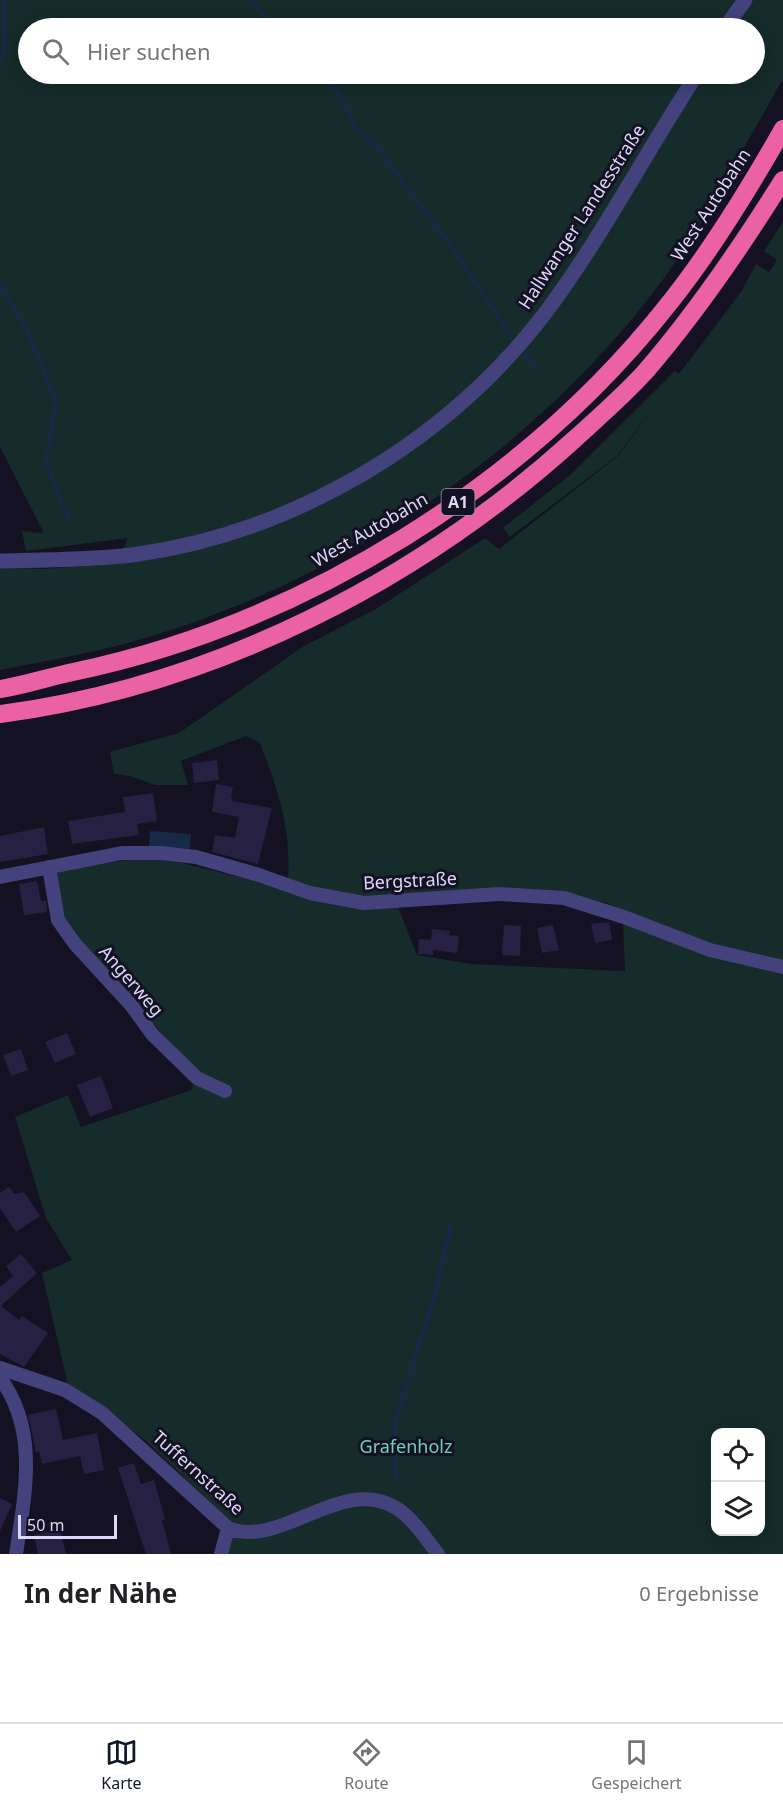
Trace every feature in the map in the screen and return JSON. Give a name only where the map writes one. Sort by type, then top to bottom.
[{"type":"highway","name":"West Autobahn","points":[[0,689],[106,666],[179,644],[254,614],[344,572],[438,516],[520,453],[574,405],[621,358],[670,302],[705,254],[750,187],[783,129]]},
{"type":"highway","name":"A1","points":[[0,714],[71,701],[208,661],[274,635],[360,592],[430,552],[541,469],[643,373],[712,287],[783,180]]},
{"type":"street","points":[[732,18],[745,0]]},
{"type":"street","name":"Hallwanger Landesstraße","points":[[0,561],[87,560],[134,554],[222,534],[267,520],[316,499],[402,449],[480,385],[540,319],[582,260],[691,84]]},
{"type":"street","name":"Bergstraße","points":[[0,877],[122,853],[161,853],[196,857],[259,875],[310,893],[364,903],[499,894],[564,898],[624,917],[711,950],[783,967]]},
{"type":"street","name":"Angerweg","points":[[49,867],[58,920],[75,944],[130,1005],[152,1034],[197,1078],[225,1091]]},
{"type":"street","name":"Tuffernstraße","points":[[0,1368],[65,1390],[102,1413],[228,1528],[248,1533],[266,1530],[336,1503],[359,1500],[384,1503],[406,1515],[438,1554]]},
{"type":"street","points":[[0,1378],[22,1416],[27,1468],[16,1554]]},
{"type":"street","points":[[221,1554],[228,1528]]},
{"type":"green space","points":[[0,0],[783,0],[783,79],[713,202],[706,204],[709,210],[659,285],[601,355],[535,419],[464,478],[387,529],[306,574],[223,611],[121,645],[0,670],[0,567],[42,569],[116,564],[128,538],[26,551],[22,531],[44,533],[0,447]]},
{"type":"green space","points":[[783,222],[783,963],[715,945],[606,903],[569,894],[348,896],[288,882],[288,844],[278,794],[260,743],[246,736],[181,761],[188,785],[155,785],[130,776],[114,774],[110,752],[179,733],[304,646],[376,609],[485,538],[499,549],[618,456],[662,397],[617,456],[510,537],[503,528],[570,475],[675,371],[679,374],[741,292],[756,264],[769,272],[777,260],[764,251]]},
{"type":"green space","name":"Grafenholz","points":[[154,859],[182,863],[256,881],[325,903],[398,907],[417,955],[471,964],[625,971],[623,922],[715,957],[783,973],[783,1554],[226,1554],[220,1512],[146,1441],[104,1408],[68,1385],[42,1273],[72,1260],[46,1218],[15,1117],[68,1095],[81,1127],[191,1090],[198,1072],[102,969],[66,926],[55,881],[59,871],[127,860]]},
{"type":"water","points":[[150,831],[191,834],[190,849],[149,846]]},
{"type":"building","points":[[217,760],[219,780],[194,783],[192,763]]},
{"type":"building","points":[[216,784],[233,787],[231,798],[233,801],[272,808],[258,864],[212,852],[215,835],[235,838],[239,817],[212,812]]},
{"type":"building","points":[[153,793],[157,821],[137,824],[139,835],[72,844],[68,821],[125,812],[123,797]]},
{"type":"building","points":[[44,827],[48,854],[0,862],[0,836]]},
{"type":"building","points":[[37,881],[41,901],[46,901],[47,912],[24,915],[19,884]]},
{"type":"building","points":[[609,922],[612,940],[595,943],[591,924]]},
{"type":"building","points":[[504,925],[521,926],[520,956],[502,955]]},
{"type":"building","points":[[553,925],[559,950],[542,953],[537,928]]},
{"type":"building","points":[[432,929],[450,931],[449,935],[459,936],[457,953],[433,950],[433,955],[418,954],[419,939],[431,940]]},
{"type":"building","points":[[67,1033],[76,1054],[55,1063],[45,1042]]},
{"type":"building","points":[[21,1049],[28,1070],[11,1076],[3,1055]]},
{"type":"building","points":[[101,1076],[113,1108],[90,1117],[77,1085]]},
{"type":"building","points":[[9,1187],[14,1194],[24,1192],[40,1216],[16,1232],[0,1208],[0,1193]]},
{"type":"building","points":[[21,1254],[37,1273],[1,1306],[19,1320],[22,1316],[48,1333],[24,1367],[0,1354],[0,1287],[13,1276],[6,1266]]},
{"type":"building","points":[[56,1409],[63,1440],[97,1433],[104,1470],[84,1474],[80,1456],[42,1464],[39,1451],[36,1452],[28,1415]]},
{"type":"building","points":[[134,1463],[141,1484],[154,1480],[165,1519],[162,1520],[171,1554],[146,1554],[118,1468]]},
{"type":"building","points":[[0,1498],[12,1504],[0,1531]]},
{"type":"building","points":[[60,1529],[66,1554],[38,1554],[34,1535]]},
{"type":"waterway","points":[[0,59],[5,55],[4,0]]},
{"type":"waterway","points":[[251,0],[266,18]]},
{"type":"waterway","points":[[331,84],[344,101],[356,129],[375,144],[448,242],[509,333]]},
{"type":"waterway","points":[[0,284],[29,334],[56,402],[46,463],[68,518]]},
{"type":"waterway","points":[[525,355],[537,368]]},
{"type":"waterway","points":[[395,1480],[395,1421],[434,1299],[451,1224]]}]
